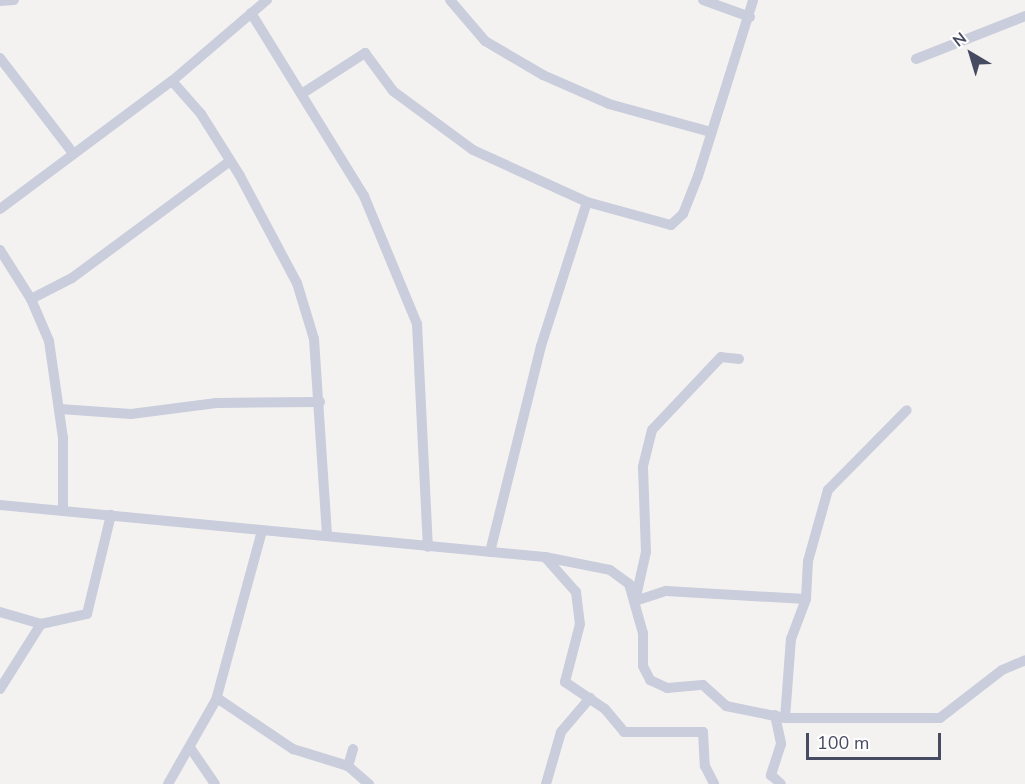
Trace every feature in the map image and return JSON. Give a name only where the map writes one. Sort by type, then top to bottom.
[{"type":"street","points":[[0,1],[14,0]]},
{"type":"street","points":[[0,209],[72,152],[172,81],[267,0]]},
{"type":"street","points":[[450,0],[485,41],[543,75],[609,104],[711,132]]},
{"type":"street","points":[[704,0],[750,17]]},
{"type":"street","points":[[303,93],[365,53],[393,91],[464,144],[587,202],[661,223],[678,221],[711,132],[750,17],[753,0]]},
{"type":"street","points":[[251,13],[303,93],[364,196],[417,324],[428,547]]},
{"type":"street","points":[[916,59],[1025,16]]},
{"type":"street","points":[[0,58],[72,152]]},
{"type":"street","points":[[172,81],[201,114],[297,283],[314,339],[320,402],[327,536]]},
{"type":"street","points":[[31,299],[72,278],[229,162]]},
{"type":"street","points":[[490,552],[539,356],[587,202]]},
{"type":"street","points":[[0,250],[31,299],[49,341],[60,409],[63,510]]},
{"type":"street","points":[[635,601],[646,552],[643,467],[652,430],[721,357],[739,359]]},
{"type":"street","points":[[60,409],[131,414],[216,403],[320,402]]},
{"type":"street","points":[[781,784],[771,775],[781,744],[780,717],[791,639],[807,599],[808,561],[828,489],[907,410]]},
{"type":"street","points":[[0,505],[545,557],[623,575],[635,601],[643,633],[643,666],[650,680],[667,687],[703,685],[726,706],[780,717],[940,718],[1002,670],[1025,660]]},
{"type":"street","points":[[0,612],[41,624],[87,614],[111,515]]},
{"type":"street","points":[[168,784],[191,749],[217,698],[262,531]]},
{"type":"street","points":[[545,557],[576,591],[580,624],[565,682],[590,698],[624,732],[703,732],[705,766],[714,784]]},
{"type":"street","points":[[635,601],[666,591],[807,599]]},
{"type":"street","points":[[0,689],[41,624]]},
{"type":"street","points":[[217,698],[293,749],[348,766],[369,784]]},
{"type":"street","points":[[546,784],[561,732],[590,698]]},
{"type":"street","points":[[191,749],[215,784]]},
{"type":"street","points":[[348,766],[353,749]]}]
